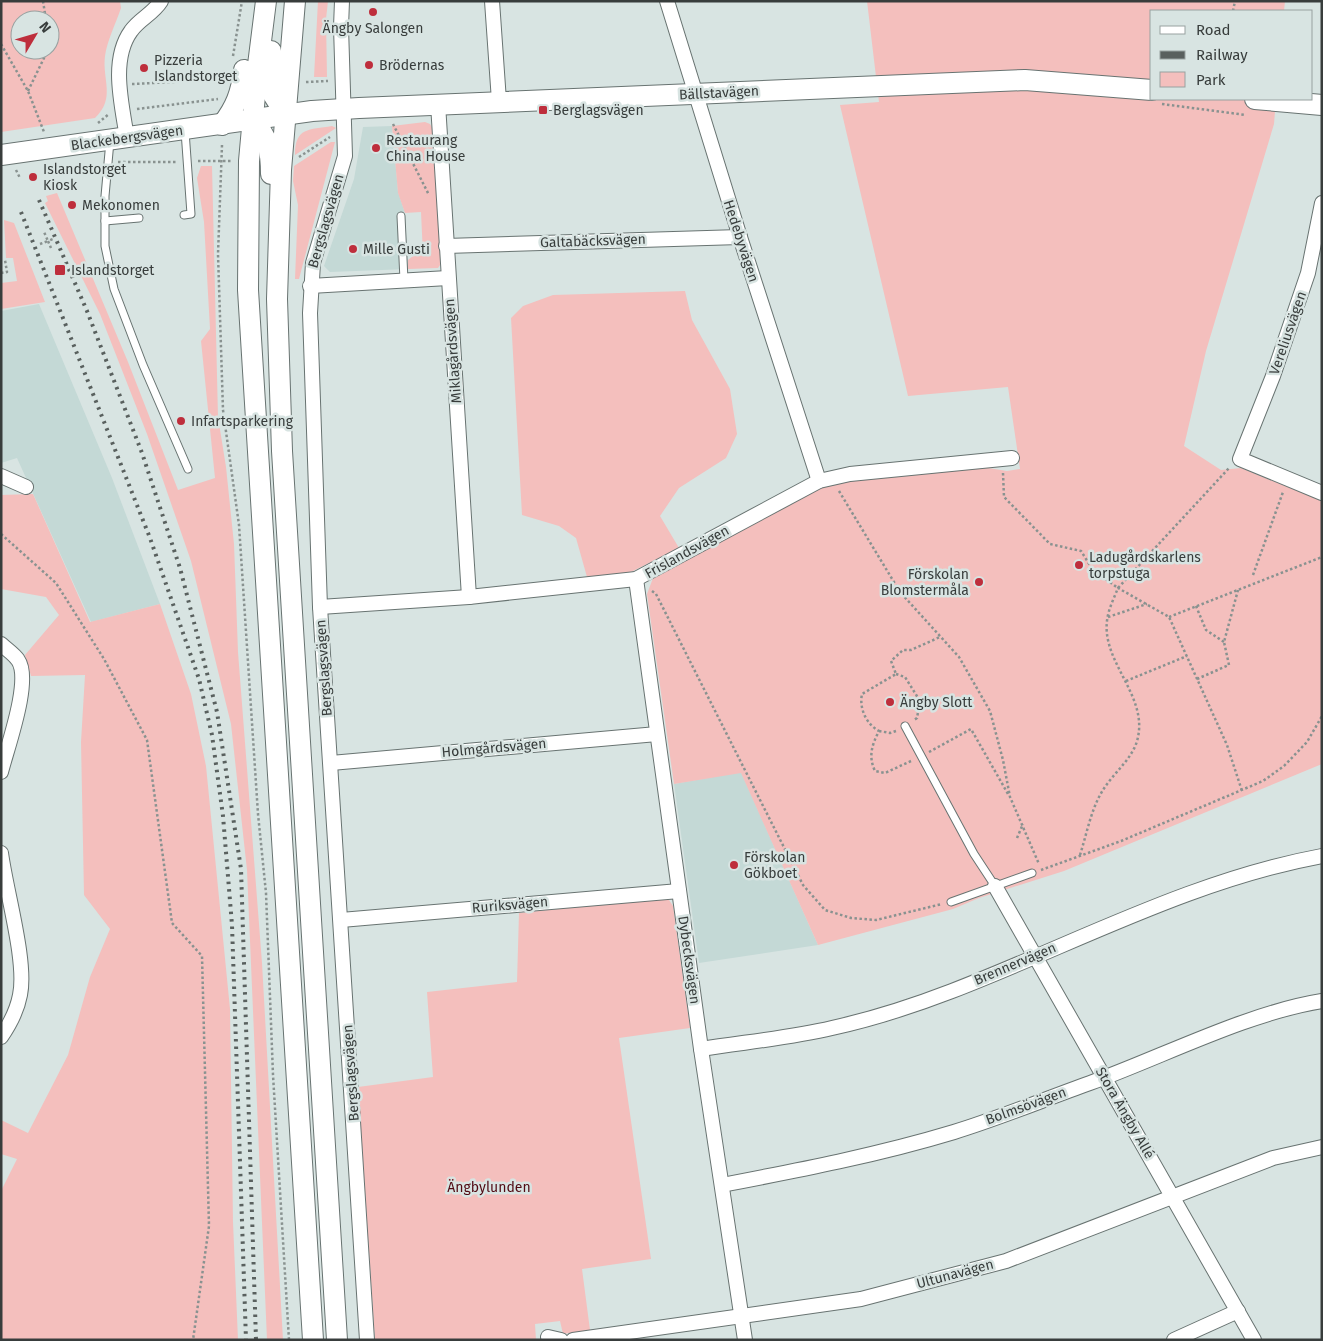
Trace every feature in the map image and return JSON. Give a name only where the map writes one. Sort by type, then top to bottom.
[{"type":"main road","points":[[222,135],[240,96],[253,1]]},
{"type":"main road","points":[[266,1],[249,161],[248,290],[312,1340]]},
{"type":"main road","points":[[275,1],[271,84],[277,104],[286,115]]},
{"type":"main road","points":[[295,1],[280,170],[277,298],[290,597],[337,1340]]},
{"type":"main road","name":"Bällstavägen","points":[[252,122],[286,115],[344,109],[1025,80],[1150,95]]},
{"type":"main road","points":[[1251,107],[1322,104]]},
{"type":"main road","points":[[252,122],[267,141],[271,160],[267,264],[269,350],[280,379]]},
{"type":"main road","name":"Blackebergsvägen","points":[[1,155],[185,130],[222,135],[252,122]]},
{"type":"street","points":[[118,139],[121,84],[119,63],[124,41],[132,28],[155,11],[162,1]]},
{"type":"street","name":"Bergslagsvägen","points":[[342,1],[341,27],[345,156],[312,264],[310,286],[320,607],[367,1340]]},
{"type":"street","points":[[492,1],[499,101]]},
{"type":"street","name":"Hedebyvägen","points":[[667,1],[740,237],[825,479]]},
{"type":"street","name":"Miklagårdsvägen","points":[[438,104],[469,597]]},
{"type":"street","name":"Vereliusvägen","points":[[1240,459],[1273,376],[1308,273],[1322,203]]},
{"type":"street","name":"Galtabäcksvägen","points":[[446,246],[740,237]]},
{"type":"street","points":[[310,286],[448,278]]},
{"type":"street","name":"Frislandsvägen","points":[[320,607],[469,597],[636,579],[825,479],[1007,458]]},
{"type":"street","points":[[1240,459],[1322,494]]},
{"type":"street","points":[[1,476],[26,486]]},
{"type":"street","name":"Dybecksvägen","points":[[636,579],[701,1049],[745,1340]]},
{"type":"street","points":[[1,644],[19,660],[22,679],[20,708],[1,772]]},
{"type":"street","name":"Holmgårdsvägen","points":[[331,763],[657,734]]},
{"type":"street","points":[[1,853],[20,962],[21,994],[13,1018],[1,1037]]},
{"type":"street","name":"Brennervägen","points":[[701,1049],[831,1028],[890,1012],[952,991],[1035,955],[1231,879],[1270,867],[1322,856]]},
{"type":"street","name":"Stora Ängby Allé","points":[[995,886],[1254,1340]]},
{"type":"street","name":"Ruriksvägen","points":[[341,920],[679,890]]},
{"type":"street","name":"Bolmsövägen","points":[[722,1185],[855,1159],[956,1132],[1105,1078],[1258,1018],[1322,1001]]},
{"type":"street","name":"Ultunavägen","points":[[573,1340],[861,1299],[1006,1261],[1174,1198],[1273,1158],[1322,1147]]},
{"type":"street","points":[[1174,1340],[1238,1311]]},
{"type":"lane","points":[[184,215],[191,214],[185,130]]},
{"type":"lane","points":[[118,139],[105,221],[105,246],[114,289],[143,365],[188,469]]},
{"type":"lane","points":[[401,216],[404,280]]},
{"type":"lane","points":[[105,221],[139,218]]},
{"type":"lane","points":[[905,726],[974,854],[995,886]]},
{"type":"lane","points":[[951,902],[1032,873]]},
{"type":"path","points":[[232,58],[242,1]]},
{"type":"path","points":[[1,44],[28,91],[49,148]]},
{"type":"path","points":[[28,91],[43,60]]},
{"type":"path","points":[[121,84],[216,80],[228,86]]},
{"type":"path","points":[[301,82],[343,81]]},
{"type":"path","points":[[1191,100],[1251,107]]},
{"type":"path","points":[[400,120],[391,121],[432,201]]},
{"type":"path","points":[[293,159],[334,135],[345,134]]},
{"type":"path","points":[[222,135],[218,254],[223,410],[239,525],[257,804],[266,892],[273,1075],[289,1340]]},
{"type":"path","points":[[222,160],[236,161]]},
{"type":"path","points":[[44,232],[51,248]]},
{"type":"path","points":[[40,244],[53,239]]},
{"type":"path","points":[[1,273],[7,272],[5,260]]},
{"type":"path","points":[[1007,458],[1004,497],[1050,544],[1081,551],[1093,570],[1118,588],[1168,617],[1227,745],[1242,791]]},
{"type":"path","points":[[1080,855],[1094,805],[1128,758],[1139,736],[1135,706],[1126,681],[1108,644],[1108,617],[1118,588],[1240,459]]},
{"type":"path","points":[[825,479],[900,592],[959,657],[990,710],[1010,797],[1042,870]]},
{"type":"path","points":[[1253,575],[1283,492]]},
{"type":"path","points":[[1,534],[56,582],[104,659],[147,740],[172,923],[202,956],[209,1226],[193,1340]]},
{"type":"path","points":[[1168,617],[1322,557]]},
{"type":"path","points":[[636,579],[656,594],[799,877],[825,910],[851,918],[876,920],[951,902]]},
{"type":"path","points":[[1197,679],[1230,665],[1224,642],[1238,590]]},
{"type":"path","points":[[1108,617],[1147,604]]},
{"type":"path","points":[[1196,606],[1206,630],[1224,642]]},
{"type":"path","points":[[1126,681],[1186,656]]},
{"type":"path","points":[[879,731],[890,733],[917,718],[920,702],[905,677],[896,674]]},
{"type":"path","points":[[1032,873],[1121,841],[1263,781],[1284,766],[1307,742],[1322,716]]},
{"type":"path","points":[[1017,838],[1023,824]]},
{"type":"shaded area","points":[[392,126],[398,192],[405,213],[408,269],[330,272],[324,266],[354,179],[363,127]]},
{"type":"shaded area","points":[[39,304],[112,478],[160,604],[91,622],[17,458],[1,463],[1,311]]},
{"type":"shaded area","name":"Förskolan Gökboet","points":[[741,772],[818,945],[699,963],[674,784]]},
{"type":"green space","points":[[1,1],[120,1],[121,8],[105,56],[107,96],[101,111],[95,118],[1,132]]},
{"type":"green space","points":[[318,1],[328,1],[326,19],[327,77],[314,77]]},
{"type":"green space","points":[[867,1],[1285,1],[1284,10],[1150,10],[1150,100],[1276,100],[1274,124],[1206,351],[1184,446],[1221,470],[1241,468],[1322,501],[1322,764],[1064,871],[979,898],[953,909],[818,945],[741,773],[674,784],[647,594],[653,578],[661,572],[821,485],[915,473],[988,468],[1007,471],[1020,469],[1008,387],[908,396],[840,105],[879,102]]},
{"type":"green space","points":[[425,122],[430,124],[434,131],[442,262],[438,268],[408,269],[408,260],[413,256],[423,255],[421,212],[405,213],[398,193],[392,126]]},
{"type":"green space","points":[[332,126],[336,128],[295,155],[298,139],[301,135],[310,130]]},
{"type":"green space","points":[[331,142],[335,142],[299,279],[295,279],[298,205],[293,181],[294,166]]},
{"type":"green space","points":[[201,166],[212,166],[218,417],[226,467],[234,544],[238,652],[262,963],[283,1340],[267,1340],[247,870],[231,724],[191,561],[147,434],[100,314],[45,203],[48,201],[46,196],[57,193],[128,362],[178,490],[215,478],[201,341],[210,329],[204,222],[197,178]]},
{"type":"green space","points":[[4,220],[14,223],[45,302],[1,309],[1,283],[17,281],[13,258],[6,258]]},
{"type":"green space","points":[[685,291],[692,320],[730,389],[737,434],[726,458],[679,488],[660,516],[679,548],[633,571],[620,575],[587,577],[576,538],[559,526],[522,515],[511,318],[523,306],[553,295]]},
{"type":"green space","points":[[33,494],[90,622],[160,604],[191,694],[206,766],[230,1009],[233,1222],[238,1340],[1,1340],[1,1191],[17,1159],[1,1154],[1,1120],[28,1133],[68,1055],[90,977],[110,929],[84,895],[81,742],[85,675],[31,676],[25,655],[59,615],[46,597],[1,589],[1,495]]},
{"type":"green space","name":"Ängbylunden","points":[[664,898],[669,900],[673,906],[690,1028],[619,1038],[651,1259],[582,1269],[590,1330],[563,1334],[560,1321],[535,1324],[536,1340],[375,1340],[358,1087],[433,1077],[427,992],[517,982],[519,913]]},
{"type":"railway","points":[[39,200],[87,311],[142,453],[180,568],[217,712],[241,869],[256,1340]]},
{"type":"railway","points":[[21,212],[150,538],[199,679],[212,735],[223,816],[232,925],[246,1340]]},
{"type":"place","name":"Ängby Salongen","points":[[373,12]]},
{"type":"place","name":"Brödernas","points":[[369,65]]},
{"type":"place","name":"Pizzeria Islandstorget","points":[[144,68]]},
{"type":"place","name":"Berglagsvägen","points":[[543,110]]},
{"type":"place","name":"Restaurang China House","points":[[376,148]]},
{"type":"place","name":"Islandstorget Kiosk","points":[[33,177]]},
{"type":"place","name":"Mekonomen","points":[[72,205]]},
{"type":"place","name":"Mille Gusti","points":[[353,249]]},
{"type":"place","name":"Islandstorget","points":[[60,270]]},
{"type":"place","name":"Infartsparkering","points":[[181,421]]},
{"type":"place","name":"Ladugårdskarlens torpstuga","points":[[1079,565]]},
{"type":"place","name":"Förskolan Blomstermåla","points":[[979,582]]},
{"type":"place","name":"Ängby Slott","points":[[890,702]]},
{"type":"place","name":"Förskolan Gökboet","points":[[734,865]]}]
